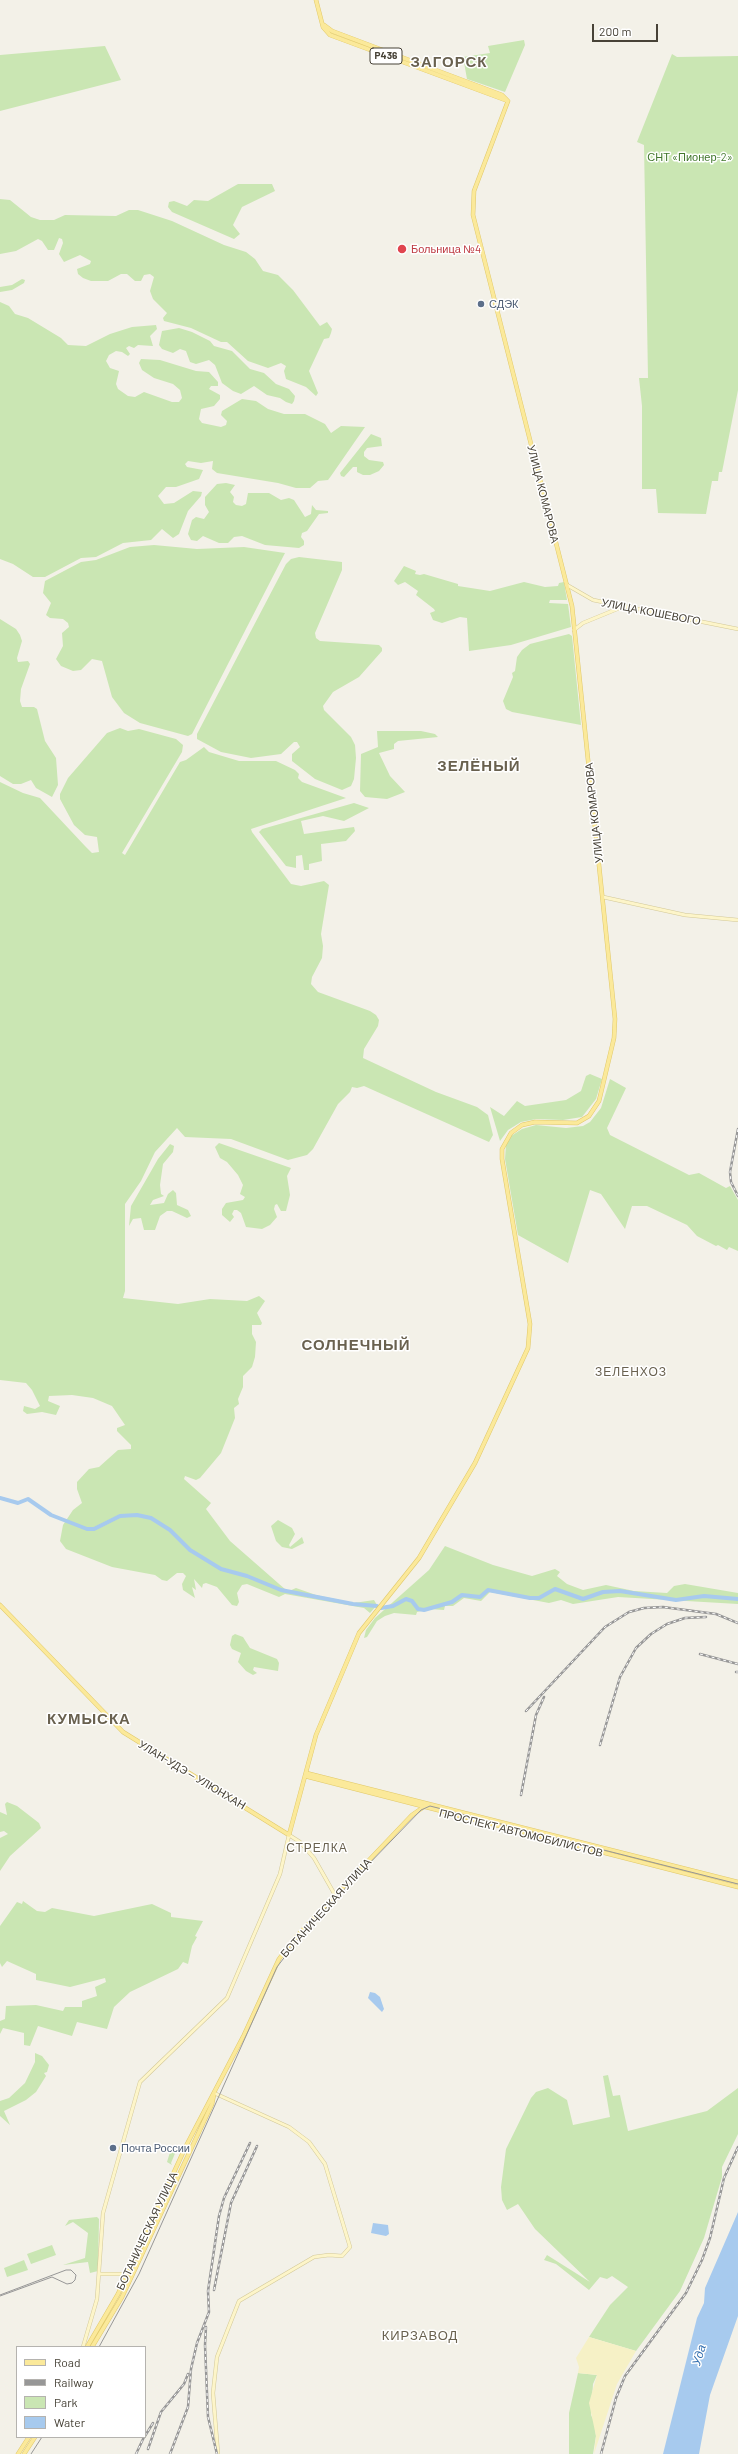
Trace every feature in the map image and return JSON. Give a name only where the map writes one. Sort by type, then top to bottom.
[{"type":"main road","name":"УЛИЦА КОМАРОВА","points":[[290,1835],[316,1735],[361,1630],[408,1574],[476,1463],[528,1348],[530,1324],[502,1159],[502,1148],[511,1133],[522,1125],[535,1122],[577,1123],[590,1116],[599,1101],[614,1038],[615,1019],[572,606],[473,215],[474,190],[508,101],[330,35],[321,20],[316,0]]},
{"type":"main road","name":"УЛИЦА КОШЕВОГО","points":[[567,585],[592,600],[738,629]]},
{"type":"main road","points":[[574,630],[583,623],[624,607]]},
{"type":"main road","points":[[603,897],[685,915],[738,920]]},
{"type":"main road","name":"УЛАН-УДЭ — УЛЮНХАН","points":[[0,1606],[123,1732],[290,1835]]},
{"type":"main road","name":"ПРОСПЕКТ АВТОМОБИЛИСТОВ","points":[[306,1775],[738,1882]]},
{"type":"main road","name":"ПРОСПЕКТ АВТОМОБИЛИСТОВ","points":[[306,1775],[422,1807],[738,1887]]},
{"type":"main road","name":"БОТАНИЧЕСКАЯ УЛИЦА","points":[[88,2346],[111,2308],[128,2274],[207,2102],[214,2093],[279,1959],[291,1942],[412,1815],[428,1804]]},
{"type":"main road","points":[[83,2346],[94,2314],[100,2274],[103,2213],[140,2082],[227,1998],[280,1874],[290,1835],[300,1842],[314,1858],[336,1895]]},
{"type":"main road","points":[[214,2093],[289,2127],[309,2142],[325,2164],[350,2247],[342,2256],[329,2255],[314,2257],[239,2301],[217,2357],[213,2393],[218,2454]]},
{"type":"main road","name":"БОТАНИЧЕСКАЯ УЛИЦА","points":[[93,2346],[116,2309],[133,2274],[212,2104],[214,2093]]},
{"type":"main road","points":[[100,2274],[133,2274]]},
{"type":"main road","points":[[18,2454],[28,2438]]},
{"type":"main road","points":[[24,2454],[34,2438]]},
{"type":"green space","points":[[524,40],[525,45],[505,92],[467,79],[463,57],[490,53],[488,46]]},
{"type":"green space","points":[[105,46],[121,80],[0,111],[0,55]]},
{"type":"green space","name":"СНТ «Пионер-2»","points":[[672,54],[677,57],[738,56],[738,390],[722,472],[719,472],[718,481],[712,481],[706,514],[658,513],[656,489],[642,489],[642,406],[639,378],[648,378],[644,145],[637,142]]},
{"type":"green space","points":[[238,184],[272,184],[275,191],[242,207],[233,225],[240,234],[234,239],[172,212],[168,207],[169,202],[174,201],[187,206],[194,200],[208,201]]},
{"type":"green space","points":[[0,199],[10,200],[31,217],[40,220],[54,220],[65,215],[116,216],[129,210],[138,210],[172,221],[224,245],[246,252],[255,259],[263,271],[278,275],[293,290],[320,326],[327,322],[332,329],[329,338],[324,339],[309,371],[318,393],[316,396],[306,387],[286,379],[284,371],[286,366],[281,363],[268,368],[248,361],[227,342],[221,342],[191,328],[164,321],[163,318],[167,313],[153,299],[150,291],[154,277],[150,274],[144,275],[141,281],[135,281],[127,274],[121,274],[108,281],[91,281],[83,278],[78,274],[77,269],[90,264],[91,261],[80,255],[64,262],[59,254],[63,243],[62,239],[59,238],[54,250],[48,250],[42,241],[38,239],[16,251],[0,254]]},
{"type":"green space","points":[[22,279],[25,280],[24,283],[12,290],[0,292],[0,287],[12,285]]},
{"type":"green space","points":[[0,302],[9,306],[15,314],[28,318],[61,338],[68,345],[86,346],[110,334],[132,327],[156,325],[157,329],[150,336],[153,346],[138,345],[134,348],[129,346],[126,348],[130,354],[128,356],[122,352],[116,351],[109,355],[106,361],[110,368],[119,371],[116,384],[118,389],[128,396],[135,397],[144,392],[172,402],[179,402],[182,398],[180,390],[173,384],[154,378],[142,370],[139,363],[141,359],[160,360],[196,371],[209,372],[218,382],[218,386],[211,386],[209,389],[220,395],[220,399],[214,406],[201,409],[199,419],[202,423],[221,427],[226,425],[227,421],[221,415],[222,411],[242,399],[256,401],[268,409],[284,414],[305,414],[325,424],[331,433],[341,426],[365,427],[328,480],[318,481],[310,488],[296,488],[278,483],[217,473],[212,469],[213,461],[201,463],[188,461],[185,464],[187,467],[203,470],[199,479],[176,487],[166,487],[158,496],[164,504],[174,503],[193,491],[202,492],[201,496],[188,511],[179,534],[173,538],[162,529],[151,540],[123,543],[96,557],[81,558],[45,577],[33,577],[13,564],[0,559]]},
{"type":"green space","points":[[179,328],[192,332],[210,341],[214,346],[232,351],[250,369],[264,373],[276,384],[289,389],[295,396],[294,401],[292,404],[280,398],[267,395],[254,386],[241,394],[233,391],[222,383],[215,365],[209,360],[196,364],[190,362],[186,351],[180,349],[173,353],[162,349],[159,345],[162,331]]},
{"type":"green space","points":[[371,434],[381,438],[382,446],[367,448],[364,452],[364,456],[369,460],[383,462],[384,465],[379,471],[370,475],[363,475],[357,472],[357,467],[353,467],[344,477],[341,476],[340,473]]},
{"type":"green space","points":[[226,483],[235,485],[230,492],[234,497],[233,502],[236,505],[242,506],[246,504],[248,493],[269,493],[281,500],[289,498],[294,500],[305,517],[311,514],[312,505],[316,510],[328,511],[328,513],[319,514],[307,531],[302,533],[301,537],[304,541],[304,545],[299,548],[265,545],[242,536],[234,537],[228,543],[219,543],[203,536],[197,541],[191,540],[188,534],[192,520],[196,517],[204,519],[209,512],[205,505],[205,497],[217,484]]},
{"type":"green space","points":[[154,545],[197,549],[244,547],[285,553],[192,734],[188,736],[140,723],[124,713],[112,697],[102,661],[92,659],[81,670],[73,671],[61,666],[56,659],[63,646],[62,633],[69,627],[68,623],[63,619],[50,618],[46,615],[51,603],[43,593],[45,581],[81,562],[96,560],[130,547]]},
{"type":"green space","points":[[299,557],[342,562],[342,570],[315,633],[316,638],[320,641],[379,645],[382,648],[382,651],[359,677],[333,692],[323,706],[324,710],[351,737],[355,745],[356,758],[354,779],[351,786],[342,790],[315,779],[292,761],[292,754],[300,747],[297,742],[294,742],[281,754],[251,758],[221,752],[197,739],[197,734],[286,564],[291,559]]},
{"type":"green space","points":[[404,566],[416,571],[415,574],[424,574],[458,584],[458,586],[490,591],[524,582],[545,587],[558,586],[559,583],[564,582],[567,600],[550,600],[549,603],[568,604],[571,627],[511,645],[469,651],[467,618],[460,617],[442,623],[433,620],[430,613],[435,611],[434,609],[416,595],[418,591],[405,582],[398,585],[394,581]]},
{"type":"green space","points":[[0,619],[16,629],[20,635],[22,641],[17,658],[18,662],[28,661],[30,664],[21,689],[20,701],[22,707],[34,707],[37,709],[45,741],[56,758],[58,785],[52,797],[36,788],[31,780],[21,784],[13,784],[0,776]]},
{"type":"green space","points":[[569,634],[572,636],[581,725],[512,712],[506,709],[503,701],[513,677],[512,673],[515,671],[517,657],[522,650],[530,644]]},
{"type":"green space","points":[[120,728],[128,731],[139,729],[176,739],[183,745],[182,752],[122,853],[125,855],[180,762],[186,760],[204,747],[209,752],[239,761],[276,761],[295,770],[299,774],[298,778],[302,782],[346,798],[251,829],[291,884],[301,886],[324,881],[329,885],[321,934],[323,946],[322,958],[312,977],[311,984],[318,992],[370,1011],[376,1015],[379,1020],[378,1026],[364,1049],[363,1058],[436,1092],[477,1107],[488,1115],[493,1135],[489,1142],[364,1086],[357,1088],[352,1087],[350,1092],[338,1104],[313,1149],[307,1155],[288,1160],[231,1139],[185,1137],[177,1128],[155,1152],[141,1181],[125,1204],[125,1291],[123,1298],[178,1304],[210,1299],[247,1301],[259,1296],[265,1301],[257,1313],[262,1323],[261,1325],[252,1325],[252,1334],[256,1342],[255,1357],[252,1367],[243,1376],[243,1387],[238,1399],[239,1404],[234,1408],[235,1418],[221,1453],[200,1478],[196,1480],[185,1476],[184,1479],[211,1503],[206,1509],[230,1541],[286,1590],[289,1591],[296,1588],[316,1595],[354,1603],[374,1600],[377,1605],[370,1613],[364,1608],[285,1594],[279,1597],[247,1584],[242,1585],[237,1593],[239,1602],[237,1606],[232,1605],[217,1587],[206,1583],[203,1584],[202,1588],[194,1579],[196,1590],[192,1587],[195,1598],[183,1590],[182,1584],[186,1576],[183,1573],[177,1573],[167,1581],[162,1580],[155,1575],[112,1567],[66,1549],[60,1541],[63,1525],[73,1510],[82,1503],[77,1489],[77,1482],[89,1469],[99,1467],[118,1450],[131,1449],[131,1445],[117,1431],[117,1428],[125,1425],[112,1406],[93,1398],[72,1395],[49,1396],[48,1401],[60,1406],[56,1415],[42,1412],[27,1414],[23,1411],[24,1406],[35,1409],[40,1406],[32,1390],[26,1383],[0,1380],[0,782],[23,793],[40,798],[92,853],[99,852],[97,837],[85,835],[74,825],[60,799],[60,794],[68,778],[107,733]]},
{"type":"green space","points":[[377,731],[421,731],[435,734],[438,737],[398,741],[394,744],[394,749],[379,753],[390,776],[405,792],[387,799],[365,797],[360,791],[361,754],[378,747]]},
{"type":"green space","points":[[354,803],[369,808],[344,821],[323,816],[301,821],[304,834],[354,827],[355,831],[346,841],[321,844],[322,861],[309,864],[309,870],[304,870],[302,855],[296,856],[296,868],[286,866],[259,832],[262,829]]},
{"type":"green space","points":[[590,1074],[602,1079],[596,1099],[582,1117],[563,1120],[536,1119],[521,1122],[508,1130],[500,1141],[490,1107],[504,1116],[517,1101],[525,1106],[566,1100],[581,1091],[586,1076]]},
{"type":"green space","points":[[610,1079],[626,1088],[607,1128],[610,1135],[689,1175],[699,1173],[726,1188],[730,1186],[738,1200],[738,1251],[729,1247],[727,1250],[718,1245],[716,1246],[697,1236],[687,1225],[647,1206],[632,1206],[625,1229],[601,1194],[590,1190],[568,1263],[518,1235],[505,1159],[506,1145],[511,1136],[522,1129],[536,1125],[566,1128],[583,1126],[590,1122],[601,1108]]},
{"type":"green space","points":[[219,1143],[291,1168],[287,1176],[290,1195],[286,1211],[281,1211],[277,1204],[275,1205],[274,1209],[277,1217],[270,1225],[262,1229],[246,1227],[241,1213],[237,1210],[234,1210],[232,1214],[234,1217],[230,1222],[222,1215],[222,1209],[226,1203],[243,1200],[245,1197],[240,1194],[243,1185],[238,1175],[227,1162],[220,1158],[215,1147]]},
{"type":"green space","points":[[170,1144],[174,1146],[173,1152],[163,1164],[160,1185],[161,1194],[164,1196],[153,1200],[150,1205],[164,1203],[168,1194],[173,1190],[176,1193],[177,1205],[188,1210],[191,1216],[187,1218],[172,1211],[167,1211],[160,1216],[155,1230],[144,1230],[141,1218],[133,1219],[129,1226],[131,1206],[158,1159]]},
{"type":"green space","points":[[278,1520],[292,1528],[295,1534],[289,1545],[290,1547],[302,1537],[304,1543],[292,1549],[282,1547],[276,1541],[271,1526]]},
{"type":"green space","points":[[445,1546],[493,1565],[532,1576],[555,1569],[560,1572],[557,1576],[567,1584],[583,1590],[606,1585],[634,1591],[667,1593],[674,1586],[685,1584],[738,1593],[738,1604],[618,1597],[573,1604],[561,1600],[549,1603],[490,1592],[481,1601],[464,1598],[453,1606],[445,1606],[444,1610],[429,1609],[417,1612],[416,1615],[394,1613],[385,1616],[377,1621],[367,1637],[364,1638],[366,1630],[375,1618],[429,1570]]},
{"type":"green space","points":[[235,1634],[243,1637],[250,1648],[277,1659],[279,1663],[278,1671],[254,1667],[253,1670],[257,1673],[253,1675],[246,1671],[238,1662],[241,1653],[232,1649],[230,1645],[232,1636]]},
{"type":"green space","points":[[7,1802],[17,1806],[39,1823],[41,1828],[10,1856],[0,1871],[0,1838],[8,1834],[4,1831],[0,1832],[0,1812],[7,1815],[5,1804]]},
{"type":"green space","points":[[23,1901],[37,1911],[45,1912],[52,1908],[94,1916],[152,1904],[171,1913],[171,1917],[203,1921],[195,1936],[197,1937],[192,1946],[188,1964],[183,1962],[178,1969],[130,1992],[114,2007],[107,2029],[77,2022],[72,2036],[38,2026],[30,2046],[24,2045],[24,2033],[3,2028],[0,2034],[0,2021],[5,2019],[6,2006],[36,2005],[63,2011],[65,2007],[82,2007],[82,2001],[97,1996],[95,1987],[106,1982],[105,1978],[70,1987],[36,1980],[36,1974],[7,1961],[2,1967],[0,1963],[0,1926],[17,1902],[22,1904]]},
{"type":"green space","points":[[35,2053],[42,2056],[49,2065],[47,2072],[44,2073],[46,2076],[36,2092],[26,2100],[4,2111],[10,2125],[0,2116],[0,2101],[9,2098],[25,2083],[35,2062]]},
{"type":"green space","points":[[608,2075],[613,2096],[620,2095],[628,2131],[707,2111],[738,2088],[738,2134],[722,2167],[722,2177],[704,2238],[680,2291],[636,2351],[589,2337],[610,2305],[628,2287],[612,2276],[607,2279],[600,2277],[589,2290],[556,2264],[544,2260],[547,2255],[590,2282],[535,2229],[518,2204],[507,2210],[502,2200],[501,2187],[506,2149],[531,2098],[536,2092],[548,2088],[567,2100],[573,2125],[610,2117],[603,2076]]},
{"type":"green space","points":[[181,2145],[179,2151],[176,2151],[171,2163],[172,2165],[167,2162],[171,2149]]},
{"type":"green space","points":[[97,2217],[99,2219],[98,2271],[90,2273],[88,2262],[63,2265],[85,2258],[88,2233],[73,2222],[65,2226],[69,2220]]},
{"type":"green space","points":[[52,2245],[56,2255],[31,2264],[27,2254]]},
{"type":"green space","points":[[24,2260],[28,2270],[7,2277],[4,2268]]},
{"type":"green space","points":[[578,2373],[597,2375],[593,2384],[591,2415],[594,2421],[596,2436],[593,2454],[569,2454],[569,2413]]},
{"type":"sand","points":[[589,2337],[636,2351],[617,2384],[594,2454],[596,2436],[589,2403],[597,2375],[578,2373],[579,2367],[576,2358]]},
{"type":"water","points":[[370,1992],[375,1993],[380,1997],[384,2009],[382,2012],[368,1998]]},
{"type":"water","name":"Уда","points":[[738,2212],[738,2316],[710,2395],[699,2454],[663,2454],[697,2318],[704,2303],[705,2288]]},
{"type":"water","points":[[373,2223],[388,2225],[389,2234],[386,2236],[371,2233]]},
{"type":"waterway","points":[[0,1498],[18,1503],[28,1499],[51,1515],[87,1529],[94,1529],[120,1516],[137,1515],[151,1518],[170,1530],[190,1550],[221,1569],[247,1576],[281,1590],[353,1604],[377,1606]]},
{"type":"waterway","points":[[381,1608],[393,1606],[406,1599],[412,1601],[418,1609],[424,1610],[452,1602],[462,1595],[480,1597],[488,1590],[530,1598],[539,1598],[555,1589],[583,1599],[603,1592],[620,1591],[676,1600],[704,1596],[738,1599]]},
{"type":"tram line","points":[[100,2346],[139,2274],[277,1967],[306,1929],[421,1810],[430,1806],[738,1884]]},
{"type":"tram line","points":[[0,2295],[66,2270],[71,2270],[76,2275],[75,2280],[72,2283],[67,2284],[52,2277],[0,2296]]},
{"type":"tram line","points":[[31,2454],[41,2438]]},
{"type":"railway","points":[[738,1129],[730,1172],[731,1182],[738,1196]]},
{"type":"railway","points":[[526,1711],[605,1627],[629,1612],[644,1608],[663,1607],[716,1614],[738,1623]]},
{"type":"railway","points":[[600,1745],[620,1677],[636,1648],[651,1634],[667,1624],[685,1618],[706,1617]]},
{"type":"railway","points":[[700,1654],[738,1664]]},
{"type":"railway","points":[[521,1795],[536,1715],[544,1697]]},
{"type":"railway","points":[[170,2454],[188,2407],[191,2369],[197,2343],[209,2312],[208,2291],[219,2216],[224,2198],[250,2143]]},
{"type":"railway","points":[[214,2290],[231,2203],[257,2146]]},
{"type":"railway","points":[[601,2454],[616,2398],[625,2376],[686,2293],[702,2260],[710,2238],[724,2178],[738,2147]]},
{"type":"railway","points":[[206,2327],[205,2345],[208,2417],[217,2454]]},
{"type":"railway","points":[[148,2449],[161,2412],[184,2384],[188,2374]]},
{"type":"railway","points":[[146,2434],[153,2423]]},
{"type":"railway","points":[[136,2454],[144,2438]]},
{"type":"place","name":"Больница №4","points":[[402,249]]},
{"type":"place","name":"СДЭК","points":[[481,304]]},
{"type":"place","name":"Почта России","points":[[113,2148]]},
{"type":"district","name":"ЗАГОРСК","points":[[449,62]]},
{"type":"district","name":"ЗЕЛЁНЫЙ","points":[[479,766]]},
{"type":"district","name":"СОЛНЕЧНЫЙ","points":[[356,1345]]},
{"type":"district","name":"ЗЕЛЕНХОЗ","points":[[631,1372]]},
{"type":"district","name":"КУМЫСКА","points":[[89,1719]]},
{"type":"district","name":"СТРЕЛКА","points":[[317,1848]]},
{"type":"district","name":"КИРЗАВОД","points":[[420,2336]]}]
